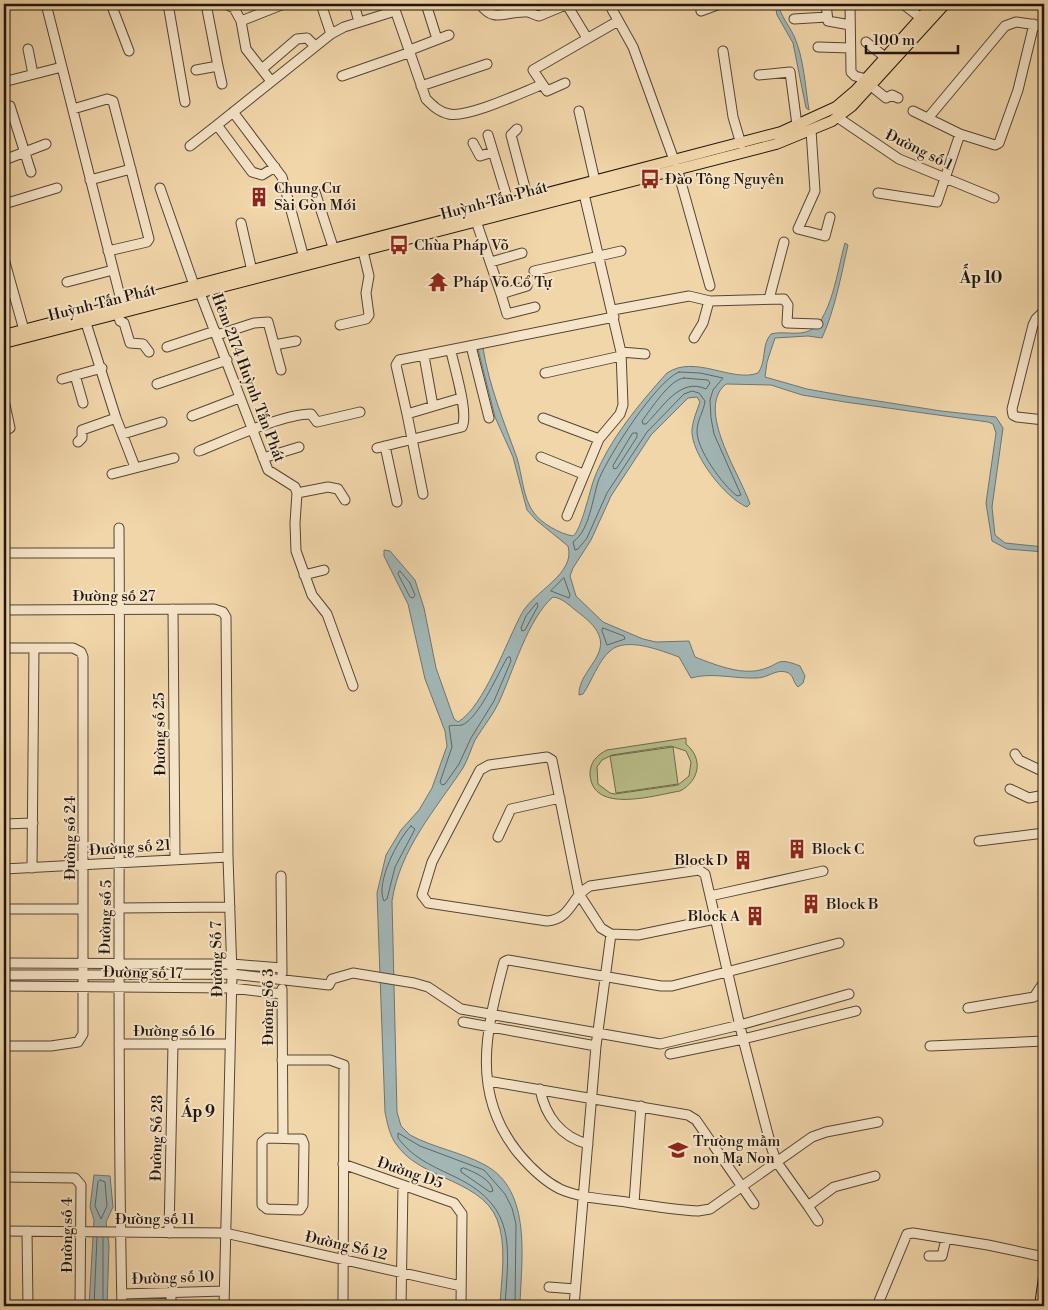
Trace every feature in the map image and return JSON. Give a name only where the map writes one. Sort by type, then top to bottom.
[{"type":"main road","name":"Huỳnh Tấn Phát","points":[[4,343],[25,334],[122,304],[363,251],[414,233],[509,204],[595,181],[776,144],[837,117],[852,106],[885,57],[933,4]]},
{"type":"main road","name":"Huỳnh Tấn Phát","points":[[4,335],[25,334],[86,322],[118,314],[252,270],[334,250],[476,222],[584,194],[797,125],[836,107],[868,82],[945,4]]},
{"type":"main road","points":[[1040,1306],[1044,1277]]},
{"type":"street","points":[[46,4],[122,304]]},
{"type":"street","points":[[110,4],[129,51]]},
{"type":"street","points":[[168,4],[184,102]]},
{"type":"street","points":[[206,4],[222,84]]},
{"type":"street","points":[[226,4],[234,8],[241,21],[245,46],[271,81]]},
{"type":"street","points":[[241,21],[284,4]]},
{"type":"street","points":[[321,4],[331,34]]},
{"type":"street","points":[[354,4],[359,22]]},
{"type":"street","points":[[426,4],[437,39]]},
{"type":"street","points":[[480,4],[486,12],[493,16],[525,7],[539,16],[568,4],[586,38]]},
{"type":"street","points":[[609,4],[633,47],[676,164],[710,286]]},
{"type":"street","points":[[701,11],[720,4]]},
{"type":"street","points":[[826,4],[827,17],[830,22],[850,25]]},
{"type":"street","points":[[850,4],[851,72],[868,82],[886,98],[892,95],[898,98]]},
{"type":"street","points":[[903,4],[921,18]]},
{"type":"street","points":[[190,146],[331,34],[394,7],[426,99],[435,108],[448,114],[462,114],[542,85]]},
{"type":"street","points":[[794,19],[827,17]]},
{"type":"street","points":[[565,84],[549,92],[542,85],[533,70],[618,21]]},
{"type":"street","points":[[928,118],[1006,26],[1016,22],[1044,26]]},
{"type":"street","points":[[913,111],[960,134],[995,145],[999,143],[1018,90],[1034,24]]},
{"type":"street","points":[[342,76],[449,35]]},
{"type":"street","points":[[262,69],[298,39],[307,38],[316,46]]},
{"type":"street","points":[[866,42],[885,57]]},
{"type":"street","points":[[28,48],[33,74]]},
{"type":"street","points":[[818,48],[850,48]]},
{"type":"street","points":[[723,51],[733,117],[741,144]]},
{"type":"street","points":[[421,86],[487,64]]},
{"type":"street","points":[[196,70],[218,66]]},
{"type":"street","points":[[4,78],[7,81],[62,67]]},
{"type":"street","points":[[759,75],[790,72],[797,125]]},
{"type":"street","points":[[73,109],[108,100],[113,101],[149,239],[147,242],[108,251]]},
{"type":"street","points":[[10,106],[31,172]]},
{"type":"street","points":[[579,111],[595,181]]},
{"type":"street","points":[[233,112],[282,177],[304,258]]},
{"type":"street","name":"Đường số 1","points":[[837,117],[899,159],[994,198]]},
{"type":"street","points":[[216,125],[252,172],[262,175],[275,168]]},
{"type":"street","points":[[517,128],[511,135],[528,199]]},
{"type":"street","points":[[811,130],[815,191],[798,229],[825,236],[830,217]]},
{"type":"street","points":[[878,193],[937,202],[960,134]]},
{"type":"street","points":[[488,135],[509,204]]},
{"type":"street","points":[[473,143],[480,156],[493,152]]},
{"type":"street","points":[[4,160],[25,154],[46,144]]},
{"type":"street","points":[[90,180],[131,169]]},
{"type":"street","points":[[4,204],[57,188]]},
{"type":"street","name":"Hẻm 2174 Huỳnh Tấn Phát","points":[[160,188],[197,289],[227,360],[239,398],[269,473],[293,485],[297,493]]},
{"type":"street","points":[[315,192],[334,250]]},
{"type":"street","points":[[567,516],[599,439],[623,409],[621,354],[614,313],[584,194]]},
{"type":"street","points":[[476,222],[491,262],[506,314],[535,308]]},
{"type":"street","points":[[241,223],[252,270]]},
{"type":"street","points":[[769,299],[784,242]]},
{"type":"street","points":[[340,325],[366,319],[369,315],[366,293],[369,276],[363,251]]},
{"type":"street","points":[[534,271],[600,258],[621,251]]},
{"type":"street","points":[[491,262],[522,253]]},
{"type":"street","points":[[4,262],[25,334]]},
{"type":"street","points":[[67,282],[113,270]]},
{"type":"street","points":[[500,294],[527,286]]},
{"type":"street","points":[[423,494],[397,363],[399,360],[451,351],[689,296],[709,301],[769,299],[787,301],[786,324],[818,324]]},
{"type":"street","points":[[694,338],[698,327],[702,323],[709,301]]},
{"type":"street","points":[[1044,311],[1012,409],[1017,417],[1044,420]]},
{"type":"street","points":[[118,314],[120,321],[124,323],[130,343],[143,344],[148,352]]},
{"type":"street","points":[[86,322],[102,368],[116,418],[135,467]]},
{"type":"street","points":[[167,347],[254,323],[267,322],[281,370]]},
{"type":"street","points":[[274,345],[296,341]]},
{"type":"street","points":[[471,346],[489,418]]},
{"type":"street","points":[[397,502],[381,447],[462,427],[464,420],[461,398],[451,351]]},
{"type":"street","points":[[545,373],[621,354],[646,354]]},
{"type":"street","points":[[424,356],[433,406]]},
{"type":"street","points":[[157,384],[227,360]]},
{"type":"street","points":[[62,379],[102,368]]},
{"type":"street","points":[[75,375],[84,403]]},
{"type":"street","points":[[192,416],[239,398]]},
{"type":"street","points":[[407,414],[461,398]]},
{"type":"street","points":[[4,400],[10,428],[4,432]]},
{"type":"street","points":[[199,451],[252,430],[301,415],[311,414],[317,422],[360,412]]},
{"type":"street","points":[[78,442],[82,439],[82,430],[116,418]]},
{"type":"street","points":[[543,418],[599,439]]},
{"type":"street","points":[[123,434],[162,422]]},
{"type":"street","points":[[263,458],[299,448]]},
{"type":"street","points":[[112,474],[174,458]]},
{"type":"street","points":[[541,458],[583,474]]},
{"type":"street","points":[[345,500],[338,489],[332,487],[297,493],[295,541],[304,575],[312,595],[327,614],[353,686]]},
{"type":"street","name":"Đường số 5","points":[[119,528],[118,863],[120,908],[114,964],[119,1044],[118,1232],[122,1306]]},
{"type":"street","points":[[4,553],[119,553]]},
{"type":"street","points":[[304,575],[324,570]]},
{"type":"street","name":"Đường số 25","points":[[173,609],[176,859]]},
{"type":"street","name":"Đường số 27","points":[[4,610],[214,609],[223,612]]},
{"type":"street","name":"Đường Số 7","points":[[223,612],[226,617],[228,633],[228,857],[232,969],[224,1306]]},
{"type":"street","points":[[4,648],[34,648],[32,868]]},
{"type":"street","name":"Đường số 24","points":[[4,1046],[51,1046],[78,1042],[83,1034],[83,909],[89,865],[83,657],[81,652],[73,648],[34,648]]},
{"type":"street","points":[[1015,754],[1019,760],[1044,772]]},
{"type":"street","points":[[715,919],[638,935],[611,934],[601,928],[579,894],[552,760],[549,758],[484,767],[480,770],[432,862],[422,896],[428,903],[548,922],[565,916],[579,894],[594,885],[699,870],[705,874],[743,1039],[776,1162],[818,1221]]},
{"type":"street","points":[[1010,789],[1029,798],[1044,795]]},
{"type":"street","points":[[498,837],[511,809],[560,798]]},
{"type":"street","points":[[4,824],[32,824]]},
{"type":"street","points":[[980,841],[1044,833]]},
{"type":"street","name":"Đường số 21","points":[[4,869],[228,857]]},
{"type":"street","points":[[710,896],[823,871]]},
{"type":"street","name":"Đường Số 3","points":[[281,876],[283,1138]]},
{"type":"street","points":[[120,908],[230,907]]},
{"type":"street","points":[[4,909],[83,909]]},
{"type":"street","points":[[574,1306],[597,1032],[611,934]]},
{"type":"street","points":[[838,943],[727,970],[672,986],[508,960],[504,962],[488,1027],[485,1057],[495,1115],[518,1153],[532,1169],[558,1188],[583,1196],[698,1211],[710,1209],[812,1137],[826,1132],[878,1122]]},
{"type":"street","points":[[4,963],[114,964],[232,969],[282,968]]},
{"type":"street","name":"Đường số 17","points":[[4,975],[94,975],[232,969],[282,981],[329,985],[332,979],[353,973],[428,987],[461,1009],[491,1014]]},
{"type":"street","points":[[968,1008],[1034,997],[1044,982]]},
{"type":"street","name":"Đường số 17","points":[[4,986],[232,988],[282,994]]},
{"type":"street","points":[[491,1014],[660,1044],[740,1025],[849,994]]},
{"type":"street","points":[[670,1054],[743,1039],[856,1011]]},
{"type":"street","points":[[462,1022],[596,1046]]},
{"type":"street","points":[[930,1046],[1044,1041]]},
{"type":"street","name":"Đường số 16","points":[[119,1044],[230,1044]]},
{"type":"street","name":"Đường Số 28","points":[[169,1232],[173,1044]]},
{"type":"street","points":[[282,1060],[336,1061],[343,1062],[345,1068],[342,1306]]},
{"type":"street","points":[[488,1081],[680,1112],[696,1120],[754,1204]]},
{"type":"street","points":[[540,1090],[546,1111],[553,1122],[572,1140],[588,1144]]},
{"type":"street","points":[[634,1203],[641,1106]]},
{"type":"street","points":[[267,1138],[283,1138],[302,1139],[304,1144],[303,1205],[300,1210],[267,1209],[262,1205],[262,1142],[267,1138]]},
{"type":"street","name":"Đường D5","points":[[343,1164],[454,1203],[462,1214],[461,1286]]},
{"type":"street","points":[[808,1206],[834,1187],[875,1176]]},
{"type":"street","name":"Đường số 4","points":[[4,1177],[74,1178],[81,1185],[83,1231],[80,1306]]},
{"type":"street","points":[[401,1306],[404,1185]]},
{"type":"street","name":"Đường số 11","points":[[4,1231],[225,1233]]},
{"type":"street","points":[[27,1231],[28,1306]]},
{"type":"street","name":"Đường Số 12","points":[[225,1233],[461,1286]]},
{"type":"street","points":[[877,1306],[907,1234],[913,1233],[1044,1257]]},
{"type":"street","points":[[929,1256],[942,1256],[946,1239]]},
{"type":"street","points":[[461,1286],[461,1306]]},
{"type":"street","points":[[549,1287],[576,1290]]},
{"type":"street","name":"Đường số 10","points":[[122,1294],[224,1291]]},
{"type":"street","points":[[171,1292],[171,1306]]},
{"type":"green space","points":[[686,738],[686,744],[695,756],[697,769],[691,782],[680,791],[641,798],[613,798],[601,795],[593,787],[590,774],[591,766],[595,759],[607,750]],"holes":[[[671,746],[686,751],[691,762],[689,776],[678,785],[615,794],[610,793],[598,784],[597,767],[602,760],[612,755]]]},
{"type":"green space","points":[[673,747],[678,784],[616,793],[610,756]]},
{"type":"water","points":[[775,4],[778,4],[797,45],[802,63],[809,110],[806,108],[793,43],[777,15]]},
{"type":"water","points":[[845,243],[848,245],[840,280],[831,316],[822,338],[808,336],[775,338],[767,362],[765,377],[807,389],[846,396],[941,411],[996,417],[1003,428],[992,507],[995,535],[1005,543],[1044,547],[1044,552],[1007,549],[992,541],[986,503],[996,433],[993,424],[988,422],[802,395],[771,385],[726,384],[718,395],[715,409],[717,425],[750,504],[747,507],[738,502],[719,485],[710,474],[697,450],[692,429],[700,402],[697,397],[688,398],[651,435],[611,496],[591,540],[573,568],[570,576],[576,596],[603,622],[643,639],[656,642],[689,641],[695,657],[710,663],[735,670],[752,671],[767,668],[778,662],[786,662],[800,666],[805,676],[803,683],[798,687],[789,673],[782,671],[757,678],[699,676],[691,678],[679,657],[644,646],[625,645],[617,647],[606,655],[583,694],[579,695],[585,675],[597,656],[600,647],[600,637],[593,626],[579,613],[564,601],[553,597],[536,618],[522,646],[499,702],[475,740],[463,768],[430,815],[411,847],[396,882],[392,901],[397,1112],[401,1126],[410,1135],[485,1165],[500,1177],[511,1192],[521,1228],[522,1269],[520,1306],[500,1306],[503,1248],[500,1229],[493,1212],[482,1199],[468,1189],[436,1174],[405,1155],[392,1138],[385,1112],[377,893],[386,855],[401,830],[419,810],[432,788],[447,746],[445,731],[425,679],[408,604],[384,556],[384,550],[390,551],[415,580],[424,608],[436,668],[454,719],[458,722],[468,714],[486,688],[522,613],[535,597],[560,574],[569,556],[568,546],[536,520],[527,510],[513,457],[495,417],[478,349],[483,348],[493,390],[517,458],[530,507],[537,517],[546,524],[562,533],[573,536],[579,527],[600,465],[616,436],[667,373],[689,366],[737,375],[758,373],[761,368],[766,343],[771,334],[806,332],[815,327],[822,319],[832,294]]},
{"type":"water","points":[[94,1175],[110,1176],[113,1207],[106,1222],[109,1245],[107,1306],[89,1306],[94,1220],[90,1207]]},
{"type":"place","name":"Đào Tông Nguyên","points":[[650,179]]},
{"type":"place","name":"Chung Cư Sài Gòn Mới","points":[[259,197]]},
{"type":"place","name":"Chùa Pháp Võ","points":[[399,245]]},
{"type":"place","name":"Pháp Võ Cổ Tự","points":[[438,282]]},
{"type":"place","name":"Block C","points":[[797,849]]},
{"type":"place","name":"Block D","points":[[743,860]]},
{"type":"place","name":"Block B","points":[[811,904]]},
{"type":"place","name":"Block A","points":[[755,916]]},
{"type":"place","name":"Trường mầm non Mạ Non","points":[[678,1150]]},
{"type":"district","name":"Ấp 10","points":[[981,278]]},
{"type":"district","name":"Ấp 9","points":[[198,1112]]}]
